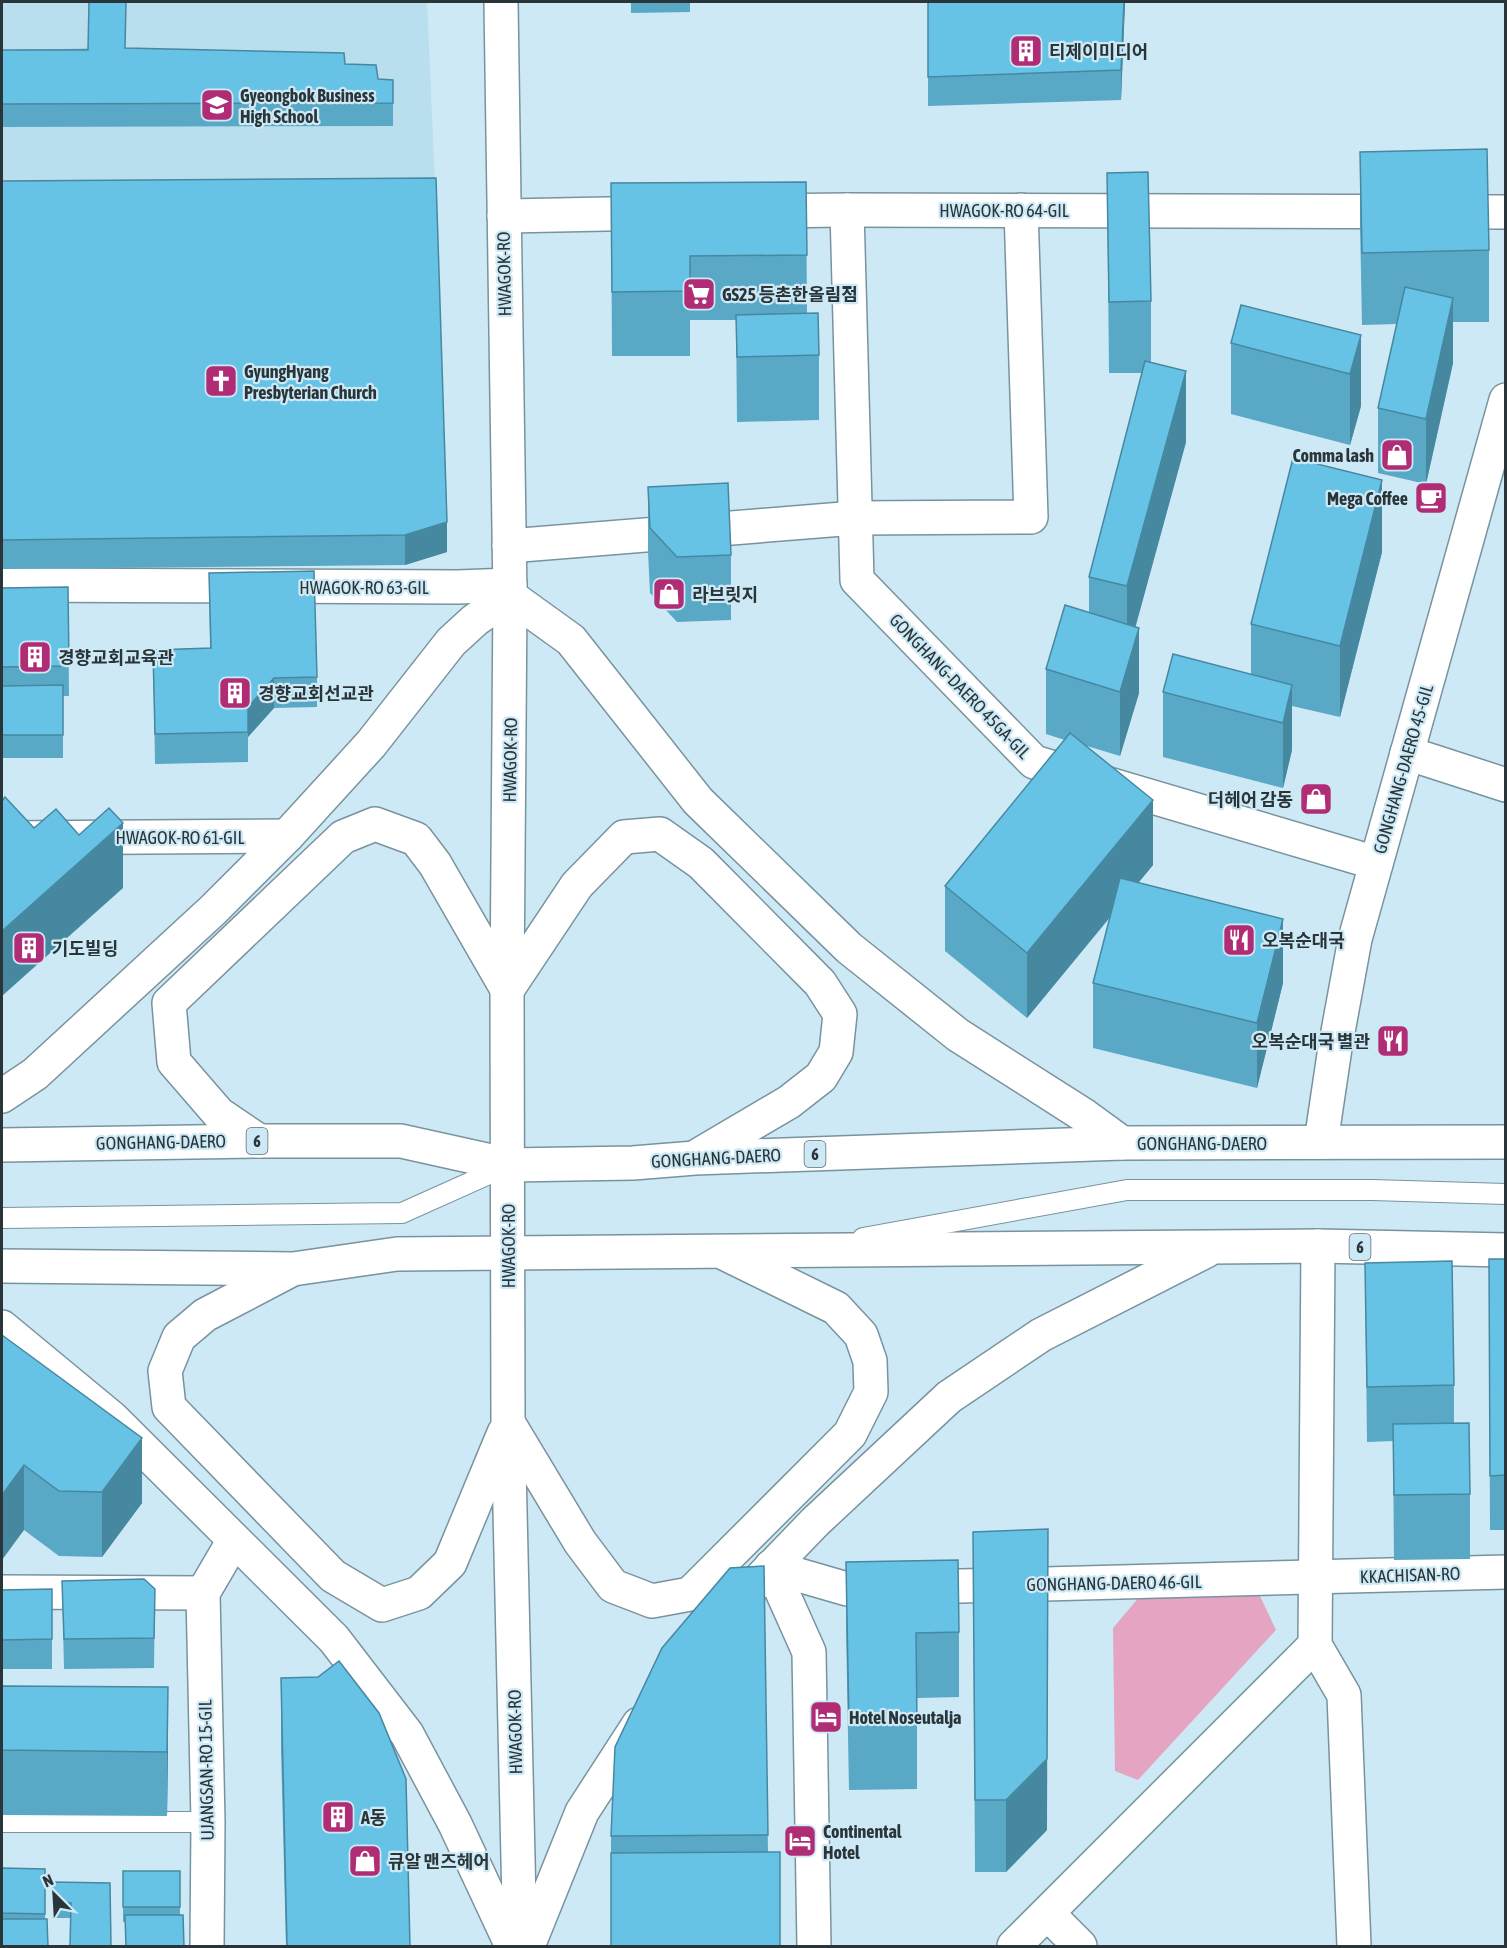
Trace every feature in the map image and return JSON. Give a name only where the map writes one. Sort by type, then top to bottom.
[{"type":"main road","name":"HWAGOK-RO","points":[[501,2],[510,591],[507,990],[508,1423],[520,1947]]},
{"type":"main road","name":"HWAGOK-RO 64-GIL","points":[[729,212],[847,210],[1506,212]]},
{"type":"main road","name":"GONGHANG-DAERO 45GA-GIL","points":[[847,210],[857,580],[1034,762],[1376,863]]},
{"type":"main road","points":[[509,546],[855,518],[1031,517],[1022,210]]},
{"type":"main road","points":[[504,216],[681,213]]},
{"type":"main road","name":"GONGHANG-DAERO 45-GIL","points":[[1321,1142],[1335,1047],[1355,939],[1506,400]]},
{"type":"main road","name":"HWAGOK-RO 63-GIL","points":[[2,585],[458,588],[510,591]]},
{"type":"main road","points":[[2,1096],[43,1066],[213,910],[287,836],[371,744],[451,642],[510,591],[571,640],[698,801],[849,948],[958,1035],[1085,1116],[1122,1143]]},
{"type":"main road","points":[[1407,753],[1506,785]]},
{"type":"main road","points":[[259,1141],[219,1114],[174,1062],[169,1003],[343,837],[375,824],[416,839],[435,864],[507,990],[577,885],[624,837],[660,834],[701,863],[820,983],[840,1014],[836,1052],[821,1077],[789,1102],[695,1158]]},
{"type":"main road","name":"HWAGOK-RO 61-GIL","points":[[2,838],[287,836]]},
{"type":"main road","name":"GONGHANG-DAERO","points":[[2,1145],[401,1141],[509,1166],[1122,1143],[1506,1143]]},
{"type":"main road","points":[[1318,1246],[1315,1645],[1344,1695],[1354,1947]]},
{"type":"main road","name":"6","points":[[2,1266],[293,1269],[397,1254],[1318,1246],[1506,1250]]},
{"type":"main road","points":[[713,1627],[815,1522],[949,1397],[1041,1335],[1215,1247]]},
{"type":"main road","points":[[508,1423],[580,1542],[613,1586],[652,1601],[690,1594],[850,1434],[871,1392],[870,1361],[861,1335],[836,1308],[720,1251]]},
{"type":"main road","points":[[293,1269],[205,1316],[179,1337],[165,1371],[169,1407],[333,1576],[382,1605],[419,1593],[450,1563],[508,1423]]},
{"type":"main road","points":[[2,1327],[112,1418],[334,1639],[407,1734],[455,1824],[512,1947]]},
{"type":"main road","points":[[2,1592],[203,1593],[234,1540]]},
{"type":"main road","points":[[771,1567],[809,1652],[814,1947]]},
{"type":"main road","name":"GONGHANG-DAERO 46-GIL","points":[[771,1567],[848,1589],[1316,1578]]},
{"type":"main road","name":"KKACHISAN-RO","points":[[1316,1578],[1506,1572]]},
{"type":"main road","name":"UJANGSAN-RO 15-GIL","points":[[203,1593],[208,1822],[207,1947]]},
{"type":"main road","points":[[1014,1947],[1315,1645]]},
{"type":"main road","points":[[528,1947],[582,1812],[633,1732],[659,1697]]},
{"type":"main road","points":[[1048,1914],[1080,1947]]},
{"type":"lane","points":[[2,1218],[402,1213],[509,1166]]},
{"type":"lane","points":[[792,1251],[1126,1190],[1372,1190],[1506,1194]]},
{"type":"lane","points":[[2,1822],[208,1822]]},
{"type":"shaded area","name":"Gyeongbok Business High School","points":[[2,2],[427,2],[436,208],[2,211]]},
{"type":"shaded area","points":[[1259,1594],[1276,1630],[1138,1780],[1115,1771],[1113,1628],[1140,1596]]},
{"type":"building","points":[[89,2],[126,2],[125,48],[344,53],[345,64],[376,65],[378,79],[393,80],[393,103],[2,104],[2,50],[88,50]]},
{"type":"building","name":"티제이미디어","points":[[928,2],[1124,2],[1121,70],[928,77]]},
{"type":"building","points":[[1487,149],[1489,250],[1362,253],[1360,152]]},
{"type":"building","points":[[1148,172],[1151,301],[1109,302],[1107,173]]},
{"type":"building","name":"GyungHyang Presbyterian Church","points":[[436,178],[447,522],[405,535],[2,540],[2,181]]},
{"type":"building","points":[[806,182],[807,255],[690,256],[690,291],[612,292],[611,183]]},
{"type":"building","points":[[1405,287],[1453,298],[1426,419],[1378,408]]},
{"type":"building","points":[[1241,305],[1361,335],[1350,374],[1231,343]]},
{"type":"building","points":[[818,313],[819,355],[737,357],[736,315]]},
{"type":"building","points":[[1145,361],[1186,371],[1127,586],[1089,577]]},
{"type":"building","points":[[1293,458],[1382,480],[1340,646],[1251,624]]},
{"type":"building","points":[[728,483],[731,555],[677,557],[650,528],[648,487]]},
{"type":"building","name":"경향교회선교관","points":[[314,571],[317,677],[274,678],[248,707],[248,732],[155,734],[153,650],[211,648],[209,573]]},
{"type":"building","name":"경향교회교육관","points":[[68,587],[69,666],[2,667],[2,588]]},
{"type":"building","points":[[1065,605],[1139,628],[1120,692],[1046,669]]},
{"type":"building","points":[[1173,654],[1292,685],[1283,723],[1163,692]]},
{"type":"building","points":[[63,685],[63,735],[2,735],[2,686]]},
{"type":"building","points":[[1070,733],[1153,800],[1027,953],[945,886]]},
{"type":"building","points":[[5,797],[34,828],[56,809],[79,835],[109,808],[123,823],[2,931],[2,801]]},
{"type":"building","points":[[1120,878],[1283,919],[1257,1023],[1093,983]]},
{"type":"building","points":[[1489,1259],[1506,1259],[1506,1475],[1490,1476]]},
{"type":"building","points":[[1452,1261],[1454,1385],[1367,1387],[1365,1263]]},
{"type":"building","points":[[2,1335],[142,1438],[102,1492],[59,1491],[24,1465],[2,1495]]},
{"type":"building","points":[[1469,1423],[1470,1494],[1394,1495],[1393,1424]]},
{"type":"building","points":[[1048,1529],[1047,1759],[1006,1800],[975,1800],[973,1532]]},
{"type":"building","points":[[958,1560],[959,1632],[916,1633],[917,1724],[849,1725],[846,1562]]},
{"type":"building","points":[[764,1566],[768,1835],[611,1836],[615,1747],[662,1648],[730,1568]]},
{"type":"building","points":[[144,1579],[155,1589],[154,1638],[64,1639],[62,1581]]},
{"type":"building","points":[[52,1589],[52,1639],[2,1640],[2,1590]]},
{"type":"building","name":"A동","points":[[339,1661],[379,1713],[406,1779],[410,1947],[287,1947],[281,1678],[318,1677]]},
{"type":"building","points":[[2,1686],[168,1687],[167,1752],[2,1750]]},
{"type":"building","points":[[780,1852],[780,1947],[611,1947],[611,1853]]},
{"type":"building","points":[[2,1868],[45,1869],[45,1914],[2,1913]]},
{"type":"building","points":[[123,1871],[180,1871],[180,1907],[123,1907]]},
{"type":"building","points":[[52,1882],[110,1883],[111,1947],[70,1947],[71,1903],[53,1903]]},
{"type":"building","points":[[125,1915],[183,1915],[184,1947],[126,1947]]},
{"type":"building","points":[[2,1919],[47,1919],[48,1947],[2,1947]]},
{"type":"place","name":"티제이미디어","points":[[1026,51]]},
{"type":"place","name":"Gyeongbok Business High School","points":[[217,105]]},
{"type":"place","name":"GS25 등촌한올림점","points":[[699,294]]},
{"type":"place","name":"GyungHyang Presbyterian Church","points":[[221,381]]},
{"type":"place","name":"Comma lash","points":[[1397,455]]},
{"type":"place","name":"Mega Coffee","points":[[1431,498]]},
{"type":"place","name":"라브릿지","points":[[669,594]]},
{"type":"place","name":"경향교회교육관","points":[[35,657]]},
{"type":"place","name":"경향교회선교관","points":[[235,693]]},
{"type":"place","name":"더헤어 감동","points":[[1316,799]]},
{"type":"place","name":"오복순대국","points":[[1239,940]]},
{"type":"place","name":"기도빌딩","points":[[29,948]]},
{"type":"place","name":"오복순대국 별관","points":[[1393,1041]]},
{"type":"place","name":"Hotel Noseutalja","points":[[826,1717]]},
{"type":"place","name":"A동","points":[[338,1817]]},
{"type":"place","name":"Continental Hotel","points":[[800,1841]]},
{"type":"place","name":"큐알 맨즈헤어","points":[[365,1861]]}]
